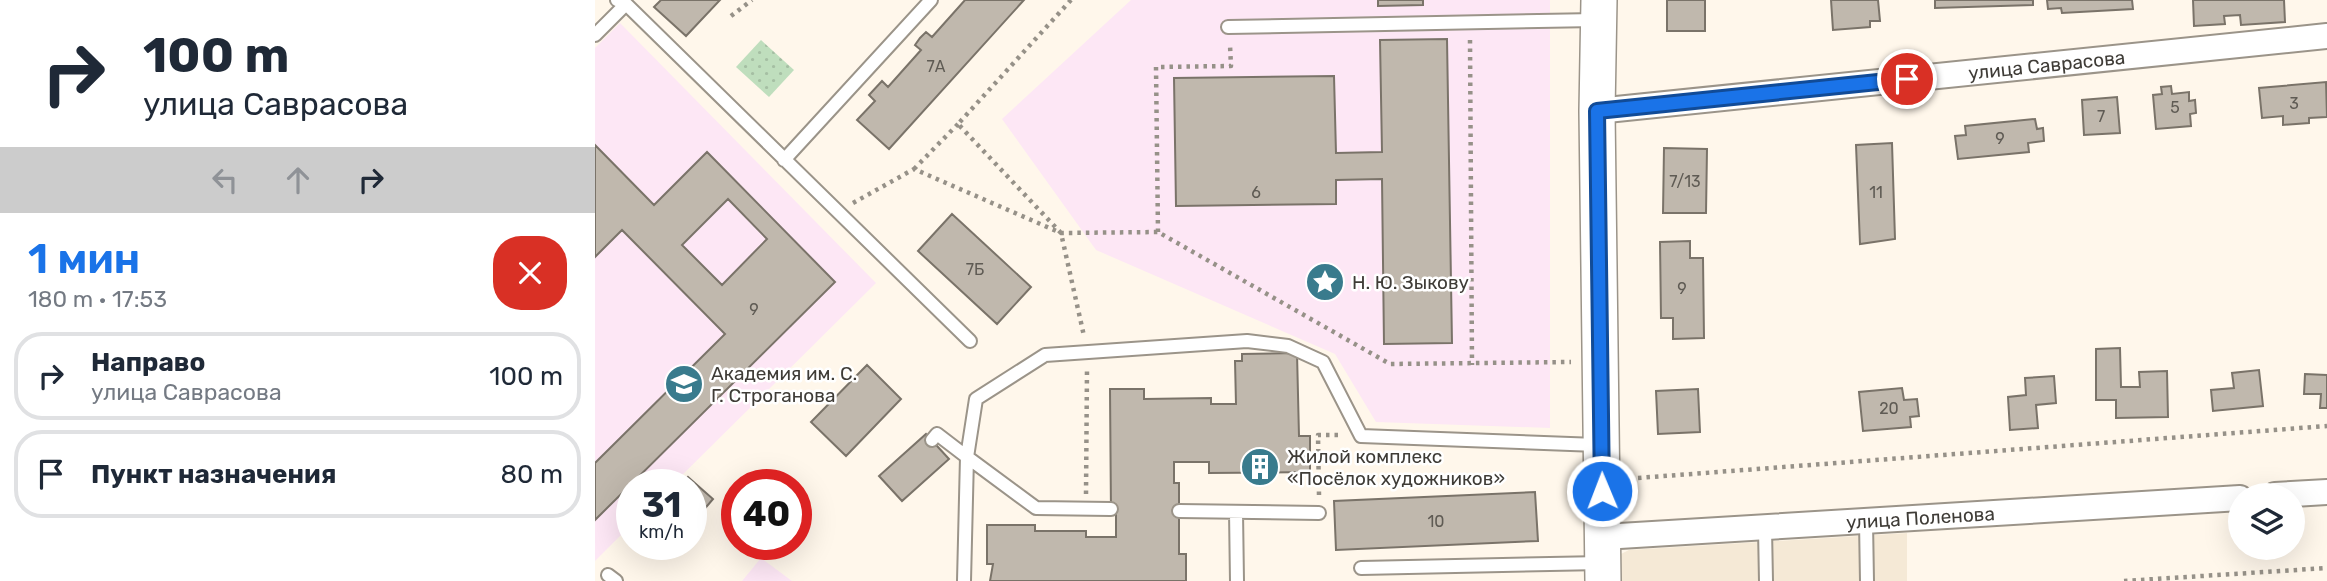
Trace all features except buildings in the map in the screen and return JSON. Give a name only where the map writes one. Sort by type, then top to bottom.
[{"type":"street","points":[[1600,10],[1597,111],[1603,560]]},
{"type":"street","name":"улица Саврасова","points":[[1597,111],[2327,36]]},
{"type":"street","points":[[2305,493],[2327,492]]},
{"type":"street","name":"улица Поленова","points":[[1603,560],[1765,529],[2228,499]]},
{"type":"lane","points":[[784,160],[931,0]]},
{"type":"lane","points":[[595,35],[622,2],[970,341]]},
{"type":"lane","points":[[1228,27],[1470,22],[1600,10]]},
{"type":"lane","points":[[964,581],[967,457],[976,399],[1045,355],[1247,341],[1288,346],[1323,362],[1361,436],[1601,445]]},
{"type":"lane","points":[[932,440],[937,434],[1035,508],[1111,509]]},
{"type":"lane","points":[[1179,511],[1319,513]]},
{"type":"lane","points":[[1236,512],[1237,581]]},
{"type":"lane","points":[[1866,522],[1867,581]]},
{"type":"lane","points":[[1765,529],[1766,581]]},
{"type":"lane","points":[[1361,568],[1603,560]]},
{"type":"path","points":[[731,16],[752,0]]},
{"type":"path","points":[[837,212],[914,169],[1070,0]]},
{"type":"path","points":[[1470,22],[1472,365]]},
{"type":"path","points":[[1158,232],[1156,67],[1231,66],[1228,27]]},
{"type":"path","points":[[958,124],[1061,233],[1087,352],[1086,508]]},
{"type":"path","points":[[914,169],[1061,233],[1158,232],[1390,364],[1550,362]]},
{"type":"path","points":[[1638,478],[2327,426]]},
{"type":"path","points":[[1318,435],[1319,513]]},
{"type":"path","points":[[2124,581],[2327,568]]},
{"type":"shaded area","points":[[1131,0],[1550,0],[1550,428],[1376,422],[1335,354],[1096,250],[1002,119]]},
{"type":"shaded area","name":"Академия им. С. Г. Строганова","points":[[620,23],[876,283],[688,469],[616,469],[616,540],[595,561],[595,48]]},
{"type":"shaded area","points":[[1907,533],[1907,581],[1616,581],[1617,556],[1629,550]]},
{"type":"shaded area","points":[[759,560],[764,560],[792,581],[742,581]]},
{"type":"green space","points":[[761,40],[794,70],[769,97],[736,67]]},
{"type":"place","name":"Н. Ю. Зыкову","points":[[1325,282]]},
{"type":"place","name":"Академия им. С. Г. Строганова","points":[[684,384]]},
{"type":"place","name":"Жилой комплекс «Посёлок художников»","points":[[1260,467]]},
{"type":"route","points":[[1602,491],[1597,111],[1907,79]]}]
